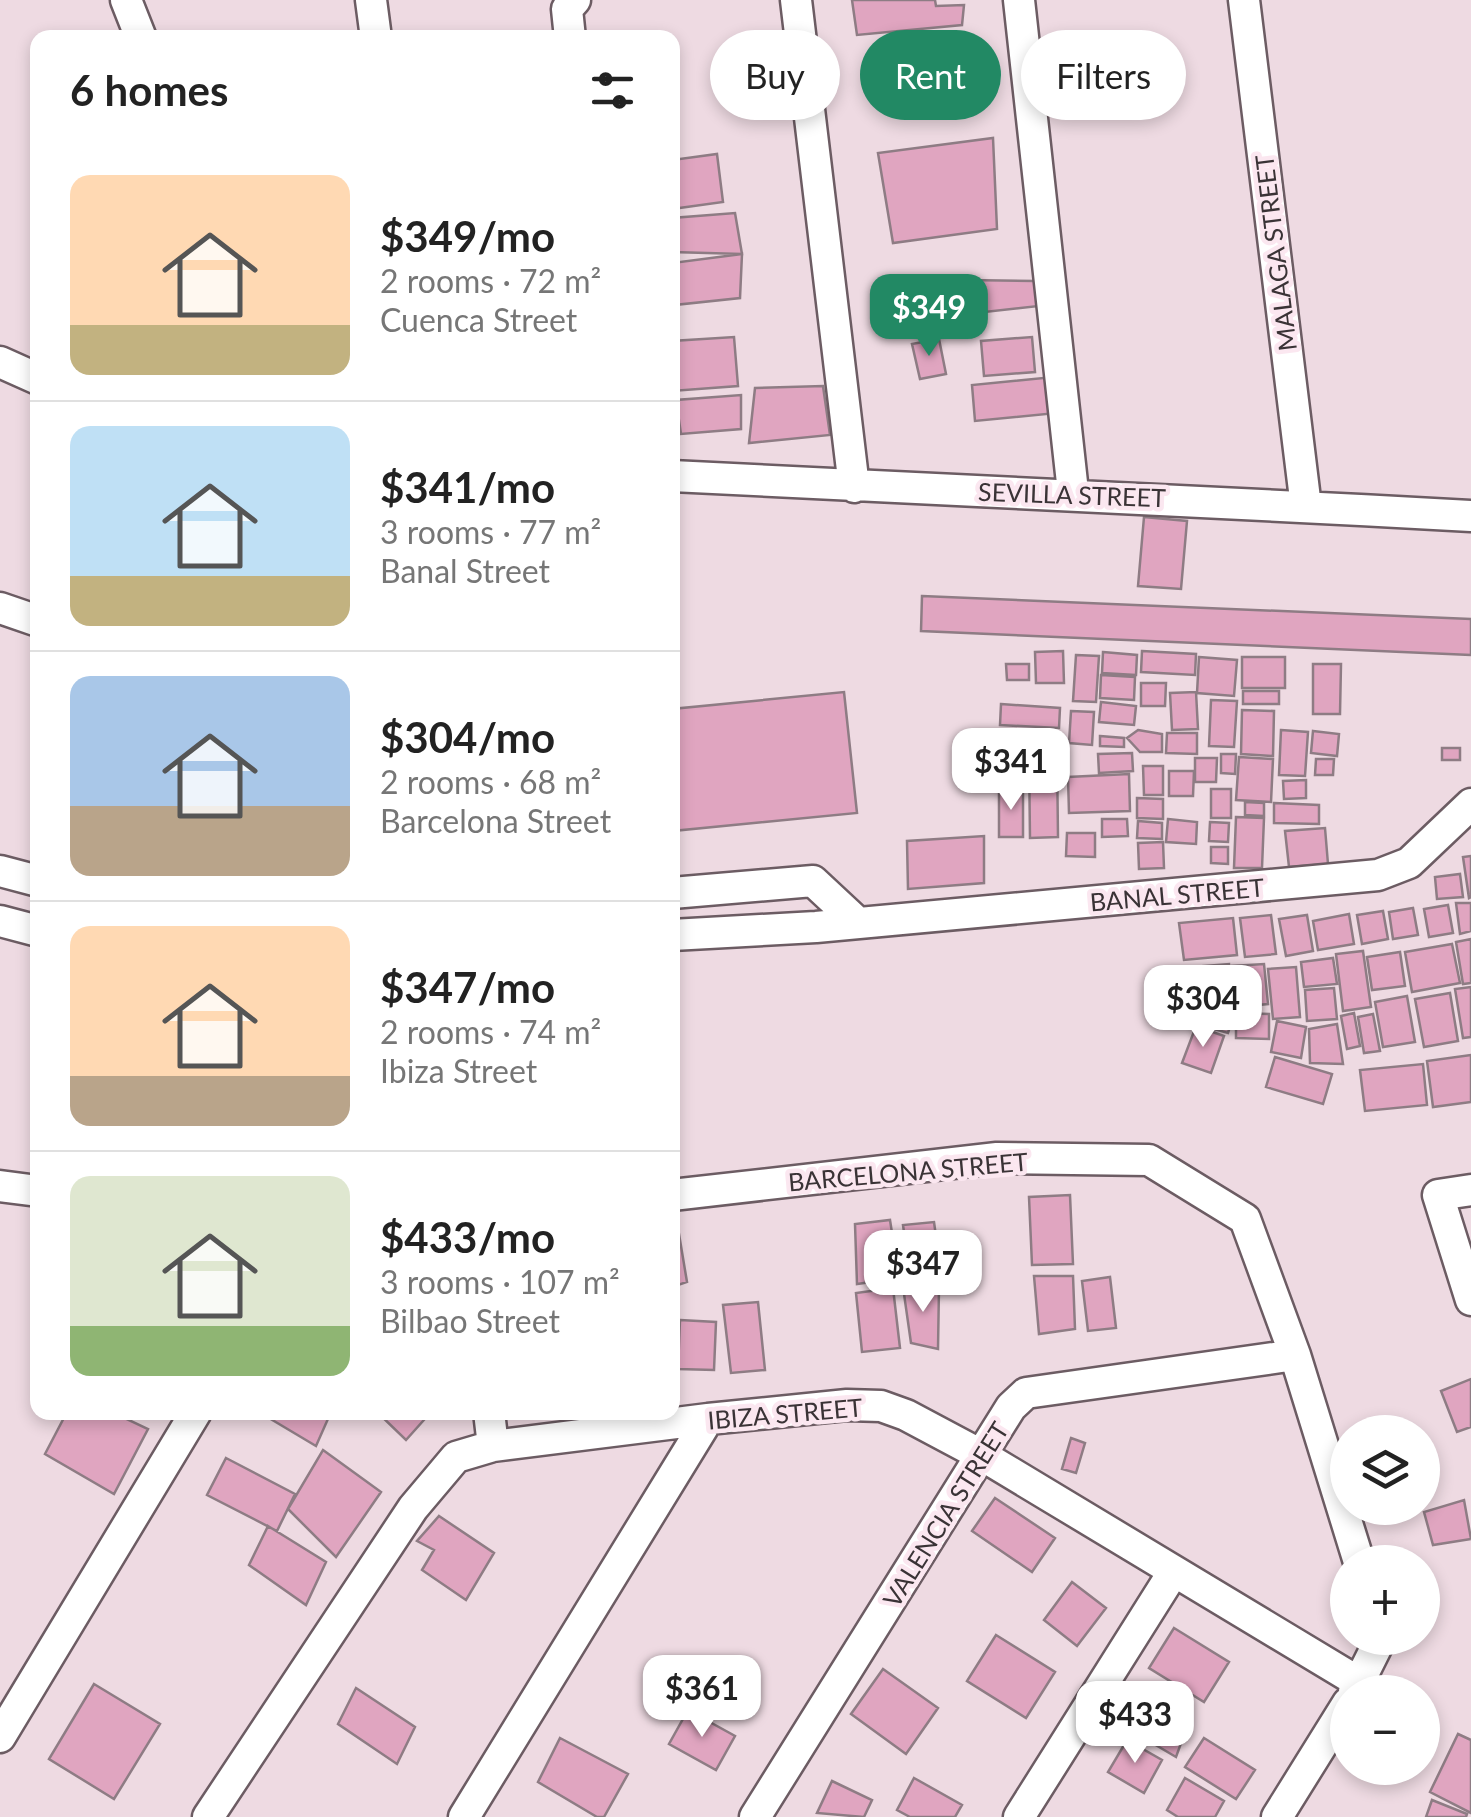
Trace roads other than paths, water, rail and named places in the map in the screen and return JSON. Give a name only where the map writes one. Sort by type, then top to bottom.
[{"type":"street","points":[[126,0],[138,30]]},
{"type":"street","points":[[371,0],[375,30]]},
{"type":"street","points":[[569,30],[567,9],[575,0]]},
{"type":"street","points":[[796,0],[854,487]]},
{"type":"street","points":[[1019,0],[1073,492]]},
{"type":"street","name":"MALAGA STREET","points":[[1244,0],[1306,507]]},
{"type":"street","points":[[0,362],[30,375]]},
{"type":"street","name":"SEVILLA STREET","points":[[680,476],[854,487],[1073,492],[1471,516]]},
{"type":"street","points":[[0,608],[30,618]]},
{"type":"street","name":"BANAL STREET","points":[[680,934],[816,926],[1378,875],[1396,870],[1422,854],[1471,804]]},
{"type":"street","points":[[0,871],[30,879]]},
{"type":"street","points":[[680,893],[813,881],[857,922]]},
{"type":"street","points":[[813,881],[816,926]]},
{"type":"street","points":[[0,921],[30,928]]},
{"type":"street","name":"BARCELONA STREET","points":[[680,1193],[996,1158],[1149,1160],[1245,1219],[1294,1355],[1354,1545]]},
{"type":"street","points":[[0,1186],[30,1190]]},
{"type":"street","points":[[1471,1190],[1438,1195],[1471,1300]]},
{"type":"street","name":"VALENCIA STREET","points":[[754,1817],[1011,1406],[1026,1392],[1294,1355]]},
{"type":"street","name":"IBIZA STREET","points":[[208,1817],[413,1508],[456,1457],[493,1446],[708,1419],[847,1405],[881,1406],[983,1456],[1174,1571],[1330,1677]]},
{"type":"street","points":[[464,1817],[708,1419]]},
{"type":"street","points":[[0,1737],[191,1420]]},
{"type":"street","points":[[490,1420],[493,1446]]},
{"type":"street","points":[[1019,1817],[1174,1571]]},
{"type":"street","points":[[1277,1817],[1330,1732]]}]
